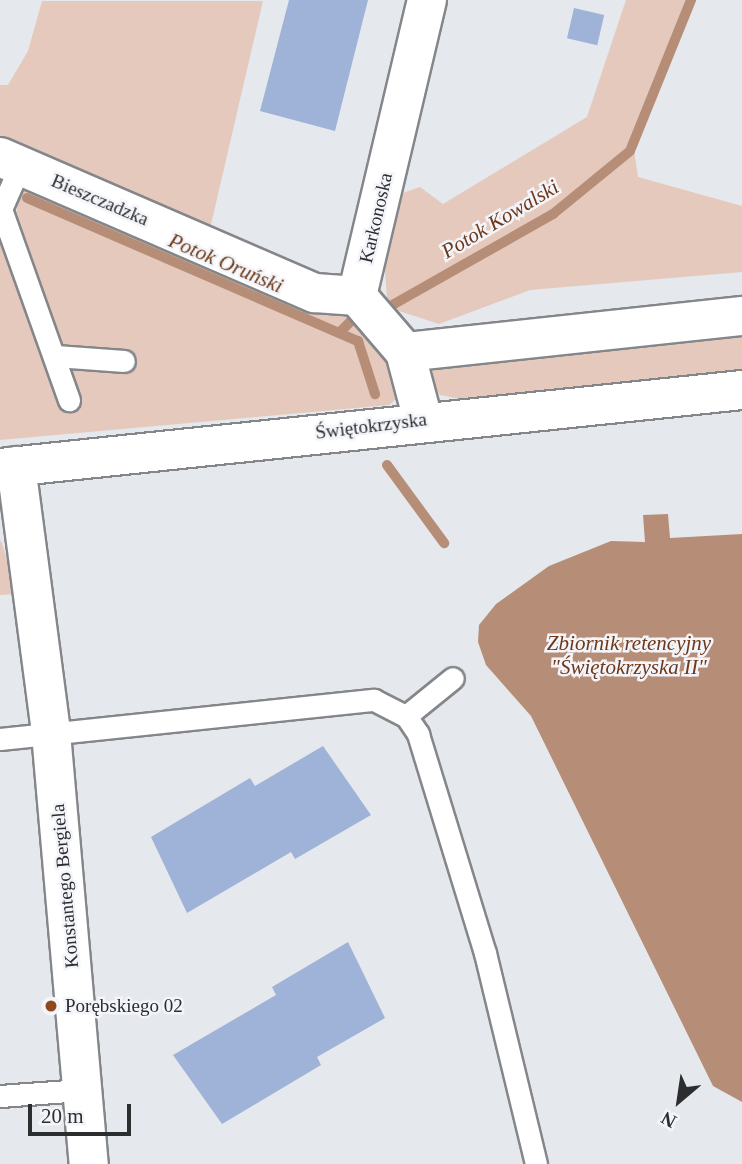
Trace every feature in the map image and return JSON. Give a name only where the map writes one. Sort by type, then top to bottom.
[{"type":"street","name":"Karkonoska","points":[[357,296],[427,0]]},
{"type":"street","name":"Bieszczadzka","points":[[10,161],[315,293],[357,296]]},
{"type":"street","points":[[357,296],[405,352],[423,420]]},
{"type":"street","points":[[405,352],[742,316]]},
{"type":"street","name":"Świętokrzyska","points":[[8,467],[423,420],[742,390]]},
{"type":"street","name":"Konstantego Bergiela","points":[[8,467],[51,733],[89,1164]]},
{"type":"lane","points":[[10,161],[1,209],[56,355],[69,400]]},
{"type":"lane","points":[[56,355],[124,360]]},
{"type":"lane","points":[[406,716],[453,678]]},
{"type":"lane","points":[[0,739],[374,700],[406,716],[418,734],[485,953],[536,1164]]},
{"type":"lane","points":[[0,1096],[82,1090]]},
{"type":"shaded area","points":[[626,0],[688,0],[633,143],[638,177],[742,206],[742,272],[530,290],[439,324],[396,310],[387,299],[385,269],[403,193],[420,187],[443,204],[587,117]]},
{"type":"shaded area","points":[[42,1],[263,1],[209,233],[0,142],[0,85],[8,85],[28,51]]},
{"type":"shaded area","points":[[22,187],[346,316],[370,330],[382,347],[399,388],[397,398],[389,405],[0,440],[0,220],[13,225]]},
{"type":"shaded area","points":[[742,328],[742,372],[465,400],[440,395],[432,383],[433,368]]},
{"type":"shaded area","points":[[0,540],[2,543],[17,594],[0,595]]},
{"type":"water","name":"Zbiornik retencyjny \"Świętokrzyska II\"","points":[[668,514],[670,538],[742,534],[742,1102],[713,1086],[531,716],[486,665],[478,642],[479,625],[496,604],[549,566],[611,541],[645,542],[643,515]]},
{"type":"building","points":[[289,0],[368,0],[335,131],[260,111]]},
{"type":"building","points":[[574,8],[604,15],[597,45],[567,38]]},
{"type":"building","points":[[323,746],[371,815],[295,859],[291,852],[187,913],[151,837],[250,778],[255,786]]},
{"type":"building","points":[[348,942],[385,1018],[317,1057],[321,1065],[222,1124],[173,1055],[276,995],[272,987]]},
{"type":"waterway","name":"Potok Kowalski","points":[[387,308],[553,214],[630,151],[691,0]]},
{"type":"waterway","name":"Potok Oruński","points":[[27,198],[358,341],[375,394]]},
{"type":"waterway","name":"Potok Kowalski","points":[[339,333],[353,319]]},
{"type":"waterway","name":"Potok Oruński","points":[[387,465],[444,543]]},
{"type":"place","name":"Porębskiego 02","points":[[51,1006]]}]
